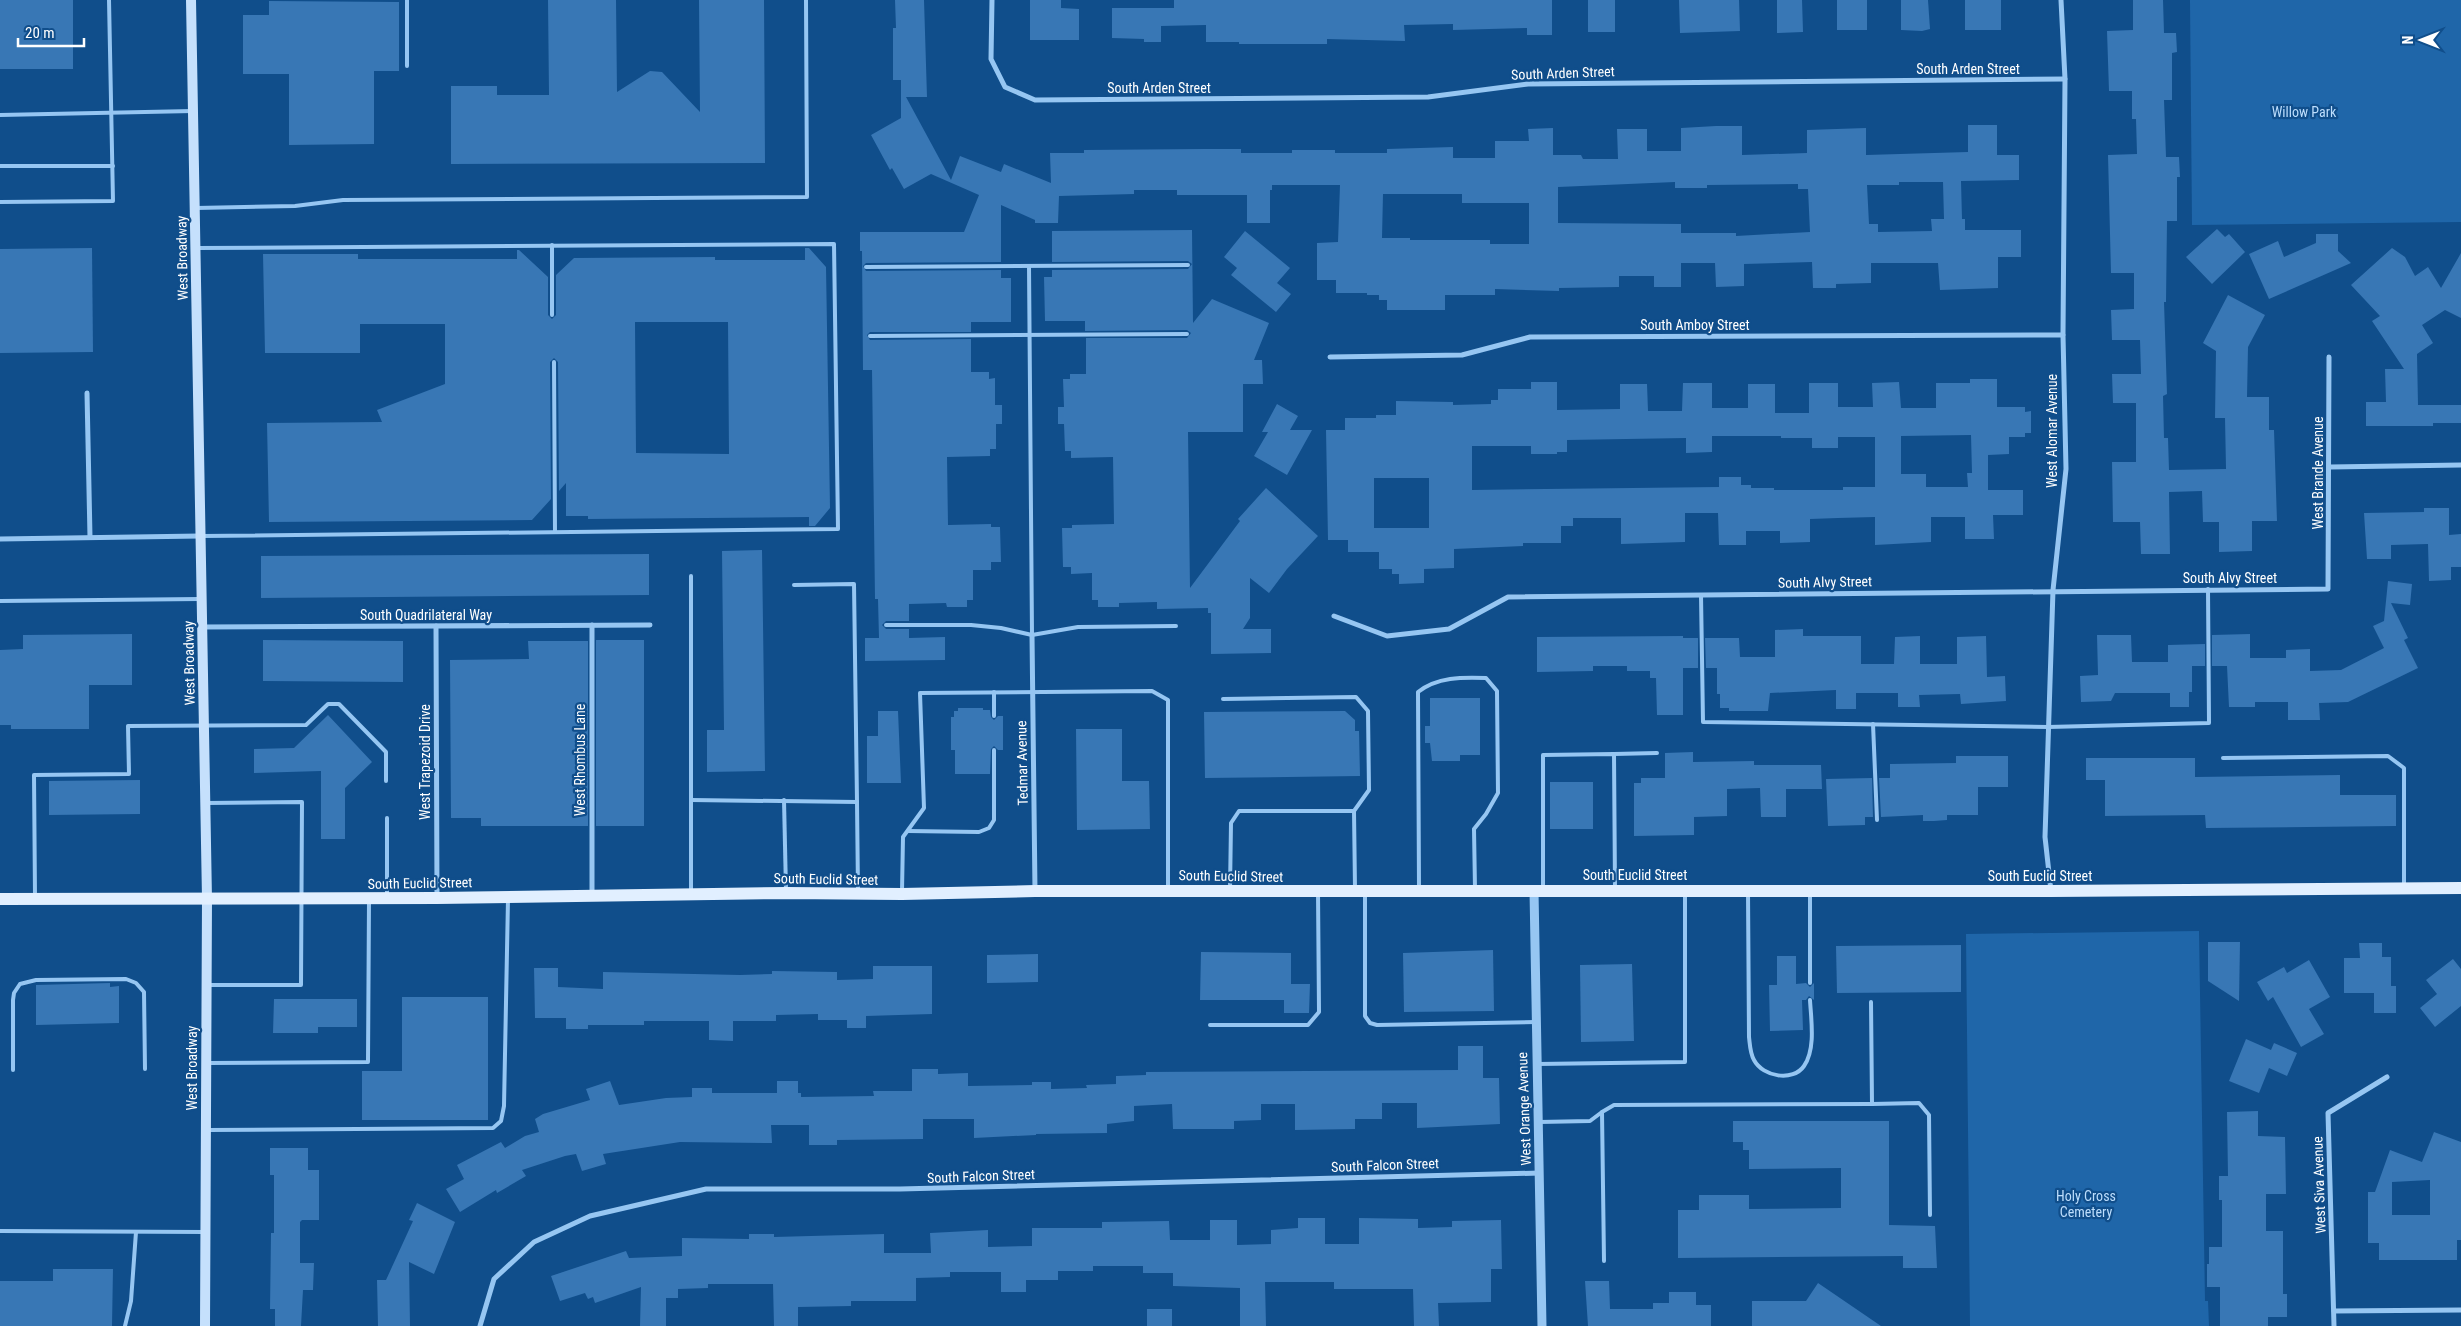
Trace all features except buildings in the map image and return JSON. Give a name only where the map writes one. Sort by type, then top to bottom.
[{"type":"main road","name":"West Broadway","points":[[191,0],[205,803],[205,1326]]},
{"type":"main road","name":"South Euclid Street","points":[[0,900],[437,898],[1168,890],[1318,892],[1615,890],[2051,891],[2461,888]]},
{"type":"street","name":"South Arden Street","points":[[992,0],[992,58],[1005,87],[1034,100],[1428,97],[1528,84],[2064,79]]},
{"type":"street","name":"West Alomar Avenue","points":[[2051,891],[2045,837],[2048,727],[2053,590],[2066,469],[2063,335],[2064,79],[2061,0]]},
{"type":"street","name":"South Amboy Street","points":[[1330,357],[1462,354],[1530,337],[2063,335]]},
{"type":"street","name":"West Brande Avenue","points":[[2328,589],[2329,357]]},
{"type":"street","points":[[88,393],[90,537]]},
{"type":"street","points":[[2330,467],[2461,465]]},
{"type":"street","points":[[0,539],[200,536]]},
{"type":"street","name":"South Alvy Street","points":[[1334,616],[1387,636],[1449,630],[1508,597],[2053,590],[2328,589]]},
{"type":"street","name":"West Rhombus Lane","points":[[592,625],[592,895]]},
{"type":"street","name":"South Quadrilateral Way","points":[[202,627],[650,625]]},
{"type":"street","name":"West Trapezoid Drive","points":[[436,626],[437,898]]},
{"type":"street","name":"Tedmar Avenue","points":[[1032,635],[1035,891]]},
{"type":"street","name":"West Orange Avenue","points":[[1539,891],[1536,1064],[1540,1173],[1542,1326]]},
{"type":"street","name":"West Siva Avenue","points":[[2334,1326],[2328,1113],[2388,1077]]},
{"type":"street","name":"South Falcon Street","points":[[480,1326],[494,1279],[534,1242],[590,1216],[706,1190],[900,1190],[1540,1173]]},
{"type":"street","points":[[2334,1311],[2461,1310]]},
{"type":"lane","points":[[0,202],[113,201],[109,0]]},
{"type":"lane","points":[[407,0],[407,66]]},
{"type":"lane","points":[[194,208],[295,206],[343,200],[807,197],[806,0]]},
{"type":"lane","points":[[0,116],[193,111]]},
{"type":"lane","points":[[0,166],[113,166]]},
{"type":"lane","points":[[195,248],[834,244],[838,529],[200,536]]},
{"type":"lane","points":[[552,245],[552,316]]},
{"type":"lane","points":[[1029,266],[1032,635]]},
{"type":"lane","points":[[866,267],[1188,266]]},
{"type":"lane","points":[[870,336],[1187,334]]},
{"type":"lane","points":[[554,362],[555,532]]},
{"type":"lane","points":[[691,576],[691,894]]},
{"type":"lane","points":[[794,585],[854,584],[858,894]]},
{"type":"lane","points":[[1701,594],[1703,722],[2048,727],[2209,723],[2208,589]]},
{"type":"lane","points":[[0,601],[201,599]]},
{"type":"lane","points":[[886,625],[971,625],[1001,628],[1032,635],[1078,627],[1176,626]]},
{"type":"lane","points":[[1419,891],[1418,692],[1429,683],[1463,677],[1486,678],[1497,691],[1498,794],[1474,829],[1475,891]]},
{"type":"lane","points":[[902,894],[903,837],[924,808],[920,693],[1033,691],[1152,691],[1168,700],[1168,890]]},
{"type":"lane","points":[[994,692],[994,716]]},
{"type":"lane","points":[[1223,699],[1356,698],[1368,711],[1369,790],[1354,810],[1360,892],[1365,1016],[1370,1023],[1377,1025],[1536,1022]]},
{"type":"lane","points":[[35,899],[34,775],[129,774],[128,726],[306,725],[328,704],[339,704],[386,752],[386,781]]},
{"type":"lane","points":[[1873,724],[1877,820]]},
{"type":"lane","points":[[908,831],[979,832],[989,828],[994,820],[994,750]]},
{"type":"lane","points":[[1539,891],[1543,755],[1657,753]]},
{"type":"lane","points":[[1614,754],[1615,890]]},
{"type":"lane","points":[[2224,758],[2388,756],[2404,768],[2404,887]]},
{"type":"lane","points":[[691,800],[857,802]]},
{"type":"lane","points":[[784,800],[786,893]]},
{"type":"lane","points":[[205,803],[302,802],[301,985],[206,986]]},
{"type":"lane","points":[[1230,890],[1231,823],[1239,811],[1354,810]]},
{"type":"lane","points":[[387,818],[387,898]]},
{"type":"lane","points":[[1536,1064],[1685,1062],[1685,890]]},
{"type":"lane","points":[[1748,890],[1749,1037],[1754,1060],[1760,1068],[1766,1072],[1783,1076],[1791,1075],[1804,1067],[1810,1048],[1810,1000]]},
{"type":"lane","points":[[1810,890],[1810,983]]},
{"type":"lane","points":[[1210,1025],[1308,1026],[1320,1012],[1318,892]]},
{"type":"lane","points":[[206,1130],[493,1128],[501,1121],[504,1106],[508,896]]},
{"type":"lane","points":[[206,1063],[368,1062],[369,898]]},
{"type":"lane","points":[[13,1070],[13,1000],[14,993],[20,984],[36,980],[126,979],[136,983],[144,992],[145,1069]]},
{"type":"lane","points":[[1871,1002],[1872,1104]]},
{"type":"lane","points":[[1537,1122],[1590,1121],[1614,1105],[1919,1104],[1929,1115],[1930,1215]]},
{"type":"lane","points":[[1602,1112],[1604,1261]]},
{"type":"lane","points":[[0,1231],[205,1232]]},
{"type":"lane","points":[[125,1326],[131,1301],[136,1232]]},
{"type":"green space","name":"Willow Park","points":[[2190,0],[2461,0],[2461,222],[2192,225]]},
{"type":"green space","name":"Holy Cross Cemetery","points":[[2199,931],[2205,1301],[2208,1301],[2209,1326],[1970,1326],[1966,934]]}]
